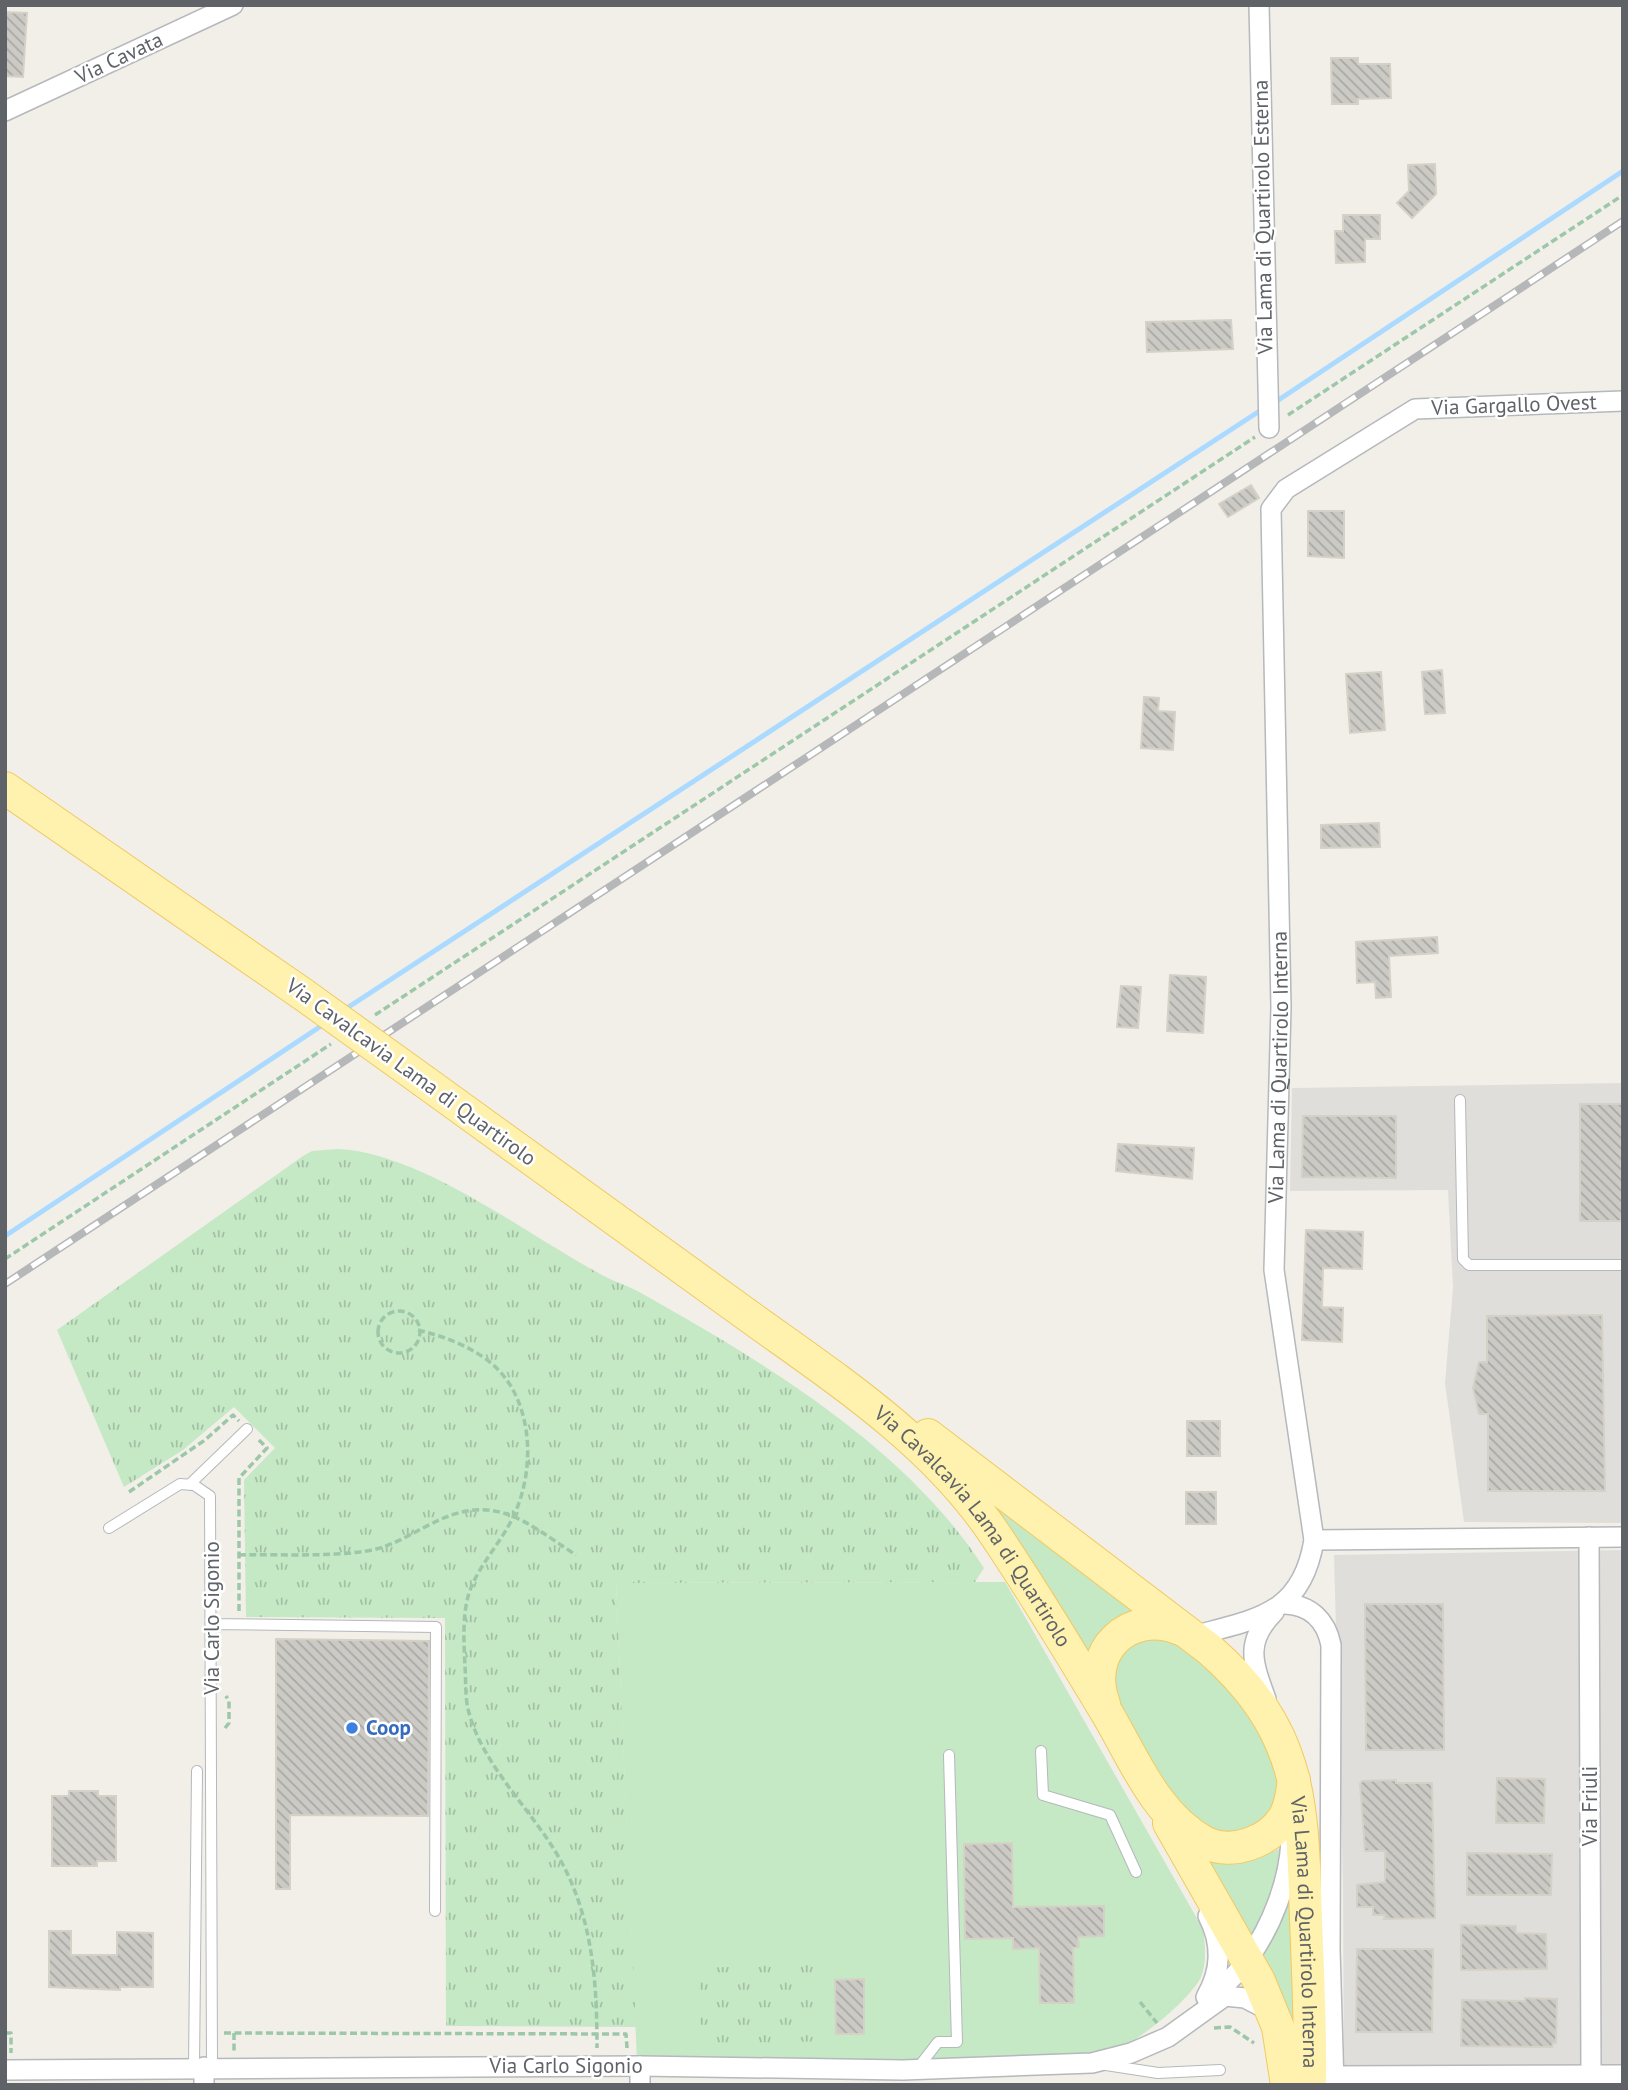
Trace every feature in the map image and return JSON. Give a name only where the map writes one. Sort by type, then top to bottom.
[{"type":"main road","name":"Via Cavalcavia Lama di Quartirolo","points":[[5,788],[304,995],[812,1362],[909,1437],[956,1485],[995,1533],[1108,1715],[1158,1803],[1192,1834],[1211,1845],[1228,1847],[1252,1844],[1275,1828],[1287,1814],[1294,1780],[1275,1727],[1241,1678],[1191,1634],[963,1460],[869,1393],[812,1362]]},
{"type":"main road","name":"Via Cavalcavia Lama di Quartirolo","points":[[1108,1715],[1099,1690],[1098,1673],[1104,1654],[1116,1639],[1133,1626],[1152,1622],[1191,1634]]},
{"type":"main road","name":"Via Lama di Quartirolo Interna","points":[[1294,1780],[1300,1803],[1326,2082]]},
{"type":"main road","name":"Via Lama di Quartirolo Interna","points":[[1158,1803],[1248,1960],[1282,2076]]},
{"type":"street","name":"Via Cavata","points":[[5,111],[233,5]]},
{"type":"street","name":"Via Lama di Quartirolo Esterna","points":[[1259,5],[1269,428]]},
{"type":"street","name":"Via Gargallo Ovest","points":[[1271,509],[1286,489],[1415,409],[1623,401]]},
{"type":"street","name":"Via Lama di Quartirolo Interna","points":[[1271,509],[1281,1007],[1274,1270],[1314,1540],[1305,1572],[1280,1607],[1260,1628],[1253,1652],[1256,1672],[1275,1727]]},
{"type":"street","name":"Via Friuli","points":[[1589,1537],[1591,2075]]},
{"type":"street","points":[[1314,1540],[1623,1537]]},
{"type":"street","points":[[1191,1634],[1280,1607],[1300,1605],[1319,1619],[1329,1634],[1330,1950],[1326,2082],[1623,2075]]},
{"type":"street","points":[[1192,2018],[1248,1960],[1271,1918],[1286,1876],[1294,1780]]},
{"type":"street","points":[[1158,1803],[1169,1840],[1216,1931],[1219,1947],[1216,1976],[1192,2018]]},
{"type":"street","points":[[1192,2018],[1229,1995],[1245,1998],[1266,2023]]},
{"type":"street","name":"Via Carlo Sigonio","points":[[8,2069],[203,2071],[597,2066],[636,2072],[917,2069],[946,2077],[1092,2063],[1131,2053],[1163,2031],[1192,2018]]},
{"type":"lane","points":[[1460,1100],[1463,1259],[1469,1265],[1623,1265]]},
{"type":"lane","points":[[109,1528],[180,1485],[189,1485],[247,1429]]},
{"type":"lane","name":"Via Carlo Sigonio","points":[[189,1485],[203,1489],[210,1496],[213,1508],[203,2071]]},
{"type":"lane","points":[[212,1624],[436,1627],[435,1911]]},
{"type":"lane","points":[[1041,1751],[1043,1795],[1110,1815],[1136,1872]]},
{"type":"lane","points":[[917,2069],[938,2042],[957,2042],[949,1755]]},
{"type":"lane","points":[[197,1771],[203,2071]]},
{"type":"lane","points":[[1092,2063],[1158,2073],[1220,2070]]},
{"type":"path","points":[[365,1022],[1623,195]]},
{"type":"path","points":[[5,1259],[341,1038]]},
{"type":"path","points":[[398,1312],[411,1314],[418,1330],[420,1340],[410,1352],[384,1348],[378,1336],[379,1325],[388,1314],[398,1312]]},
{"type":"path","points":[[418,1330],[442,1336],[488,1360],[508,1384],[523,1415],[529,1448],[525,1481],[514,1515],[480,1569],[469,1594],[465,1619],[468,1708],[479,1739],[562,1863],[580,1903],[593,1954],[597,2066]]},
{"type":"path","points":[[129,1492],[195,1448],[233,1415],[267,1448],[239,1478],[240,1625]]},
{"type":"path","points":[[239,1555],[367,1551],[405,1539],[442,1518],[464,1511],[484,1510],[514,1515],[576,1555]]},
{"type":"path","points":[[225,1684],[229,1723],[225,1727],[225,1741]]},
{"type":"path","points":[[1140,2002],[1163,2031]]},
{"type":"path","points":[[224,2019],[224,2033],[626,2034],[636,2072]]},
{"type":"path","points":[[1212,2028],[1230,2027],[1256,2044],[1266,2023]]},
{"type":"path","points":[[5,2033],[11,2033],[8,2069]]},
{"type":"path","points":[[234,2033],[234,2051]]},
{"type":"shaded area","points":[[1623,1083],[1623,1523],[1464,1522],[1445,1383],[1453,1288],[1448,1190],[1290,1191],[1292,1088]]},
{"type":"shaded area","points":[[1623,1550],[1623,2084],[1344,2082],[1343,1883],[1334,1555]]},
{"type":"green space","points":[[338,1149],[371,1154],[439,1180],[573,1259],[688,1320],[783,1378],[874,1446],[915,1484],[952,1524],[984,1568],[975,1582],[616,1583],[636,2027],[446,2026],[445,1618],[246,1617],[244,1480],[275,1448],[234,1407],[183,1450],[124,1487],[57,1330],[303,1156],[312,1151]]},
{"type":"green space","points":[[974,1477],[1143,1611],[1090,1669]]},
{"type":"green space","points":[[1005,1582],[1203,1929],[1204,1965],[1196,1986],[1165,2017],[1129,2043],[1067,2061],[637,2061],[616,1583]]},
{"type":"green space","points":[[1142,1638],[1169,1638],[1188,1649],[1211,1668],[1254,1723],[1269,1753],[1277,1782],[1275,1807],[1260,1826],[1224,1837],[1185,1814],[1117,1702],[1112,1678],[1122,1653]]},
{"type":"green space","points":[[1281,1848],[1265,1909],[1249,1944],[1200,1852],[1232,1863],[1250,1861]]},
{"type":"green space","points":[[1292,1881],[1298,2021],[1290,2021],[1259,1961]]},
{"type":"green space","points":[[819,1964],[822,2041],[701,2045],[698,1968]]},
{"type":"building","points":[[5,12],[27,13],[23,77],[5,76]]},
{"type":"building","points":[[1331,58],[1358,58],[1358,64],[1390,64],[1391,98],[1358,99],[1358,104],[1332,104]]},
{"type":"building","points":[[1435,164],[1436,194],[1412,218],[1397,203],[1409,191],[1408,165]]},
{"type":"building","points":[[1343,215],[1380,215],[1380,239],[1365,239],[1365,262],[1336,263],[1335,231],[1343,231]]},
{"type":"building","points":[[1231,320],[1233,349],[1147,352],[1146,322]]},
{"type":"building","points":[[1251,485],[1259,498],[1228,517],[1219,504]]},
{"type":"building","points":[[1308,511],[1344,511],[1344,558],[1308,556]]},
{"type":"building","points":[[1442,670],[1445,713],[1425,714],[1422,672]]},
{"type":"building","points":[[1381,672],[1385,730],[1350,733],[1346,674]]},
{"type":"building","points":[[1144,697],[1159,698],[1158,711],[1175,712],[1173,750],[1141,748]]},
{"type":"building","points":[[1379,823],[1380,847],[1321,848],[1321,825]]},
{"type":"building","points":[[1437,937],[1438,953],[1389,956],[1391,997],[1376,998],[1375,982],[1357,983],[1356,942]]},
{"type":"building","points":[[1170,975],[1206,977],[1203,1033],[1167,1031]]},
{"type":"building","points":[[1121,986],[1141,987],[1138,1028],[1117,1027]]},
{"type":"building","points":[[1580,1104],[1623,1104],[1623,1221],[1580,1221]]},
{"type":"building","points":[[1303,1116],[1396,1116],[1396,1178],[1302,1177]]},
{"type":"building","points":[[1118,1144],[1194,1148],[1192,1179],[1116,1171]]},
{"type":"building","points":[[1306,1230],[1363,1232],[1362,1269],[1323,1268],[1322,1307],[1343,1308],[1342,1342],[1302,1340]]},
{"type":"building","points":[[1602,1315],[1605,1491],[1488,1491],[1488,1414],[1479,1414],[1473,1388],[1479,1362],[1487,1362],[1487,1316]]},
{"type":"building","points":[[1187,1421],[1220,1421],[1220,1456],[1187,1456]]},
{"type":"building","points":[[1186,1492],[1216,1492],[1216,1524],[1186,1524]]},
{"type":"building","points":[[1365,1604],[1443,1604],[1444,1750],[1366,1750]]},
{"type":"building","name":"Coop","points":[[276,1639],[429,1641],[428,1816],[290,1815],[290,1889],[276,1889]]},
{"type":"building","points":[[1497,1778],[1545,1779],[1544,1823],[1496,1823]]},
{"type":"building","points":[[1396,1780],[1396,1783],[1432,1783],[1435,1918],[1384,1919],[1385,1915],[1373,1915],[1373,1907],[1357,1907],[1357,1885],[1385,1882],[1385,1851],[1365,1851],[1360,1784],[1362,1781]]},
{"type":"building","points":[[69,1791],[98,1791],[98,1796],[116,1796],[116,1861],[97,1861],[97,1866],[52,1866],[52,1796],[69,1796]]},
{"type":"building","points":[[1012,1843],[1013,1907],[1104,1906],[1104,1936],[1078,1937],[1079,1947],[1073,1948],[1074,2003],[1040,2003],[1039,1948],[1013,1949],[1013,1938],[965,1939],[964,1844]]},
{"type":"building","points":[[1467,1853],[1552,1854],[1551,1895],[1467,1895]]},
{"type":"building","points":[[1461,1925],[1516,1926],[1516,1933],[1546,1934],[1547,1969],[1461,1970]]},
{"type":"building","points":[[49,1931],[71,1931],[71,1955],[117,1955],[117,1932],[153,1933],[153,1987],[120,1987],[120,1990],[49,1987]]},
{"type":"building","points":[[1357,1949],[1433,1949],[1432,2032],[1356,2032]]},
{"type":"building","points":[[864,1979],[864,2034],[836,2034],[835,1980]]},
{"type":"building","points":[[1525,1998],[1557,1999],[1556,2043],[1553,2043],[1552,2047],[1461,2046],[1462,2000],[1525,2001]]},
{"type":"waterway","points":[[1277,401],[1623,171]]},
{"type":"waterway","points":[[344,1010],[1258,412]]},
{"type":"waterway","points":[[5,1236],[324,1024]]},
{"type":"railway","points":[[5,1284],[1623,221]]},
{"type":"place","name":"Coop","points":[[352,1728]]}]
